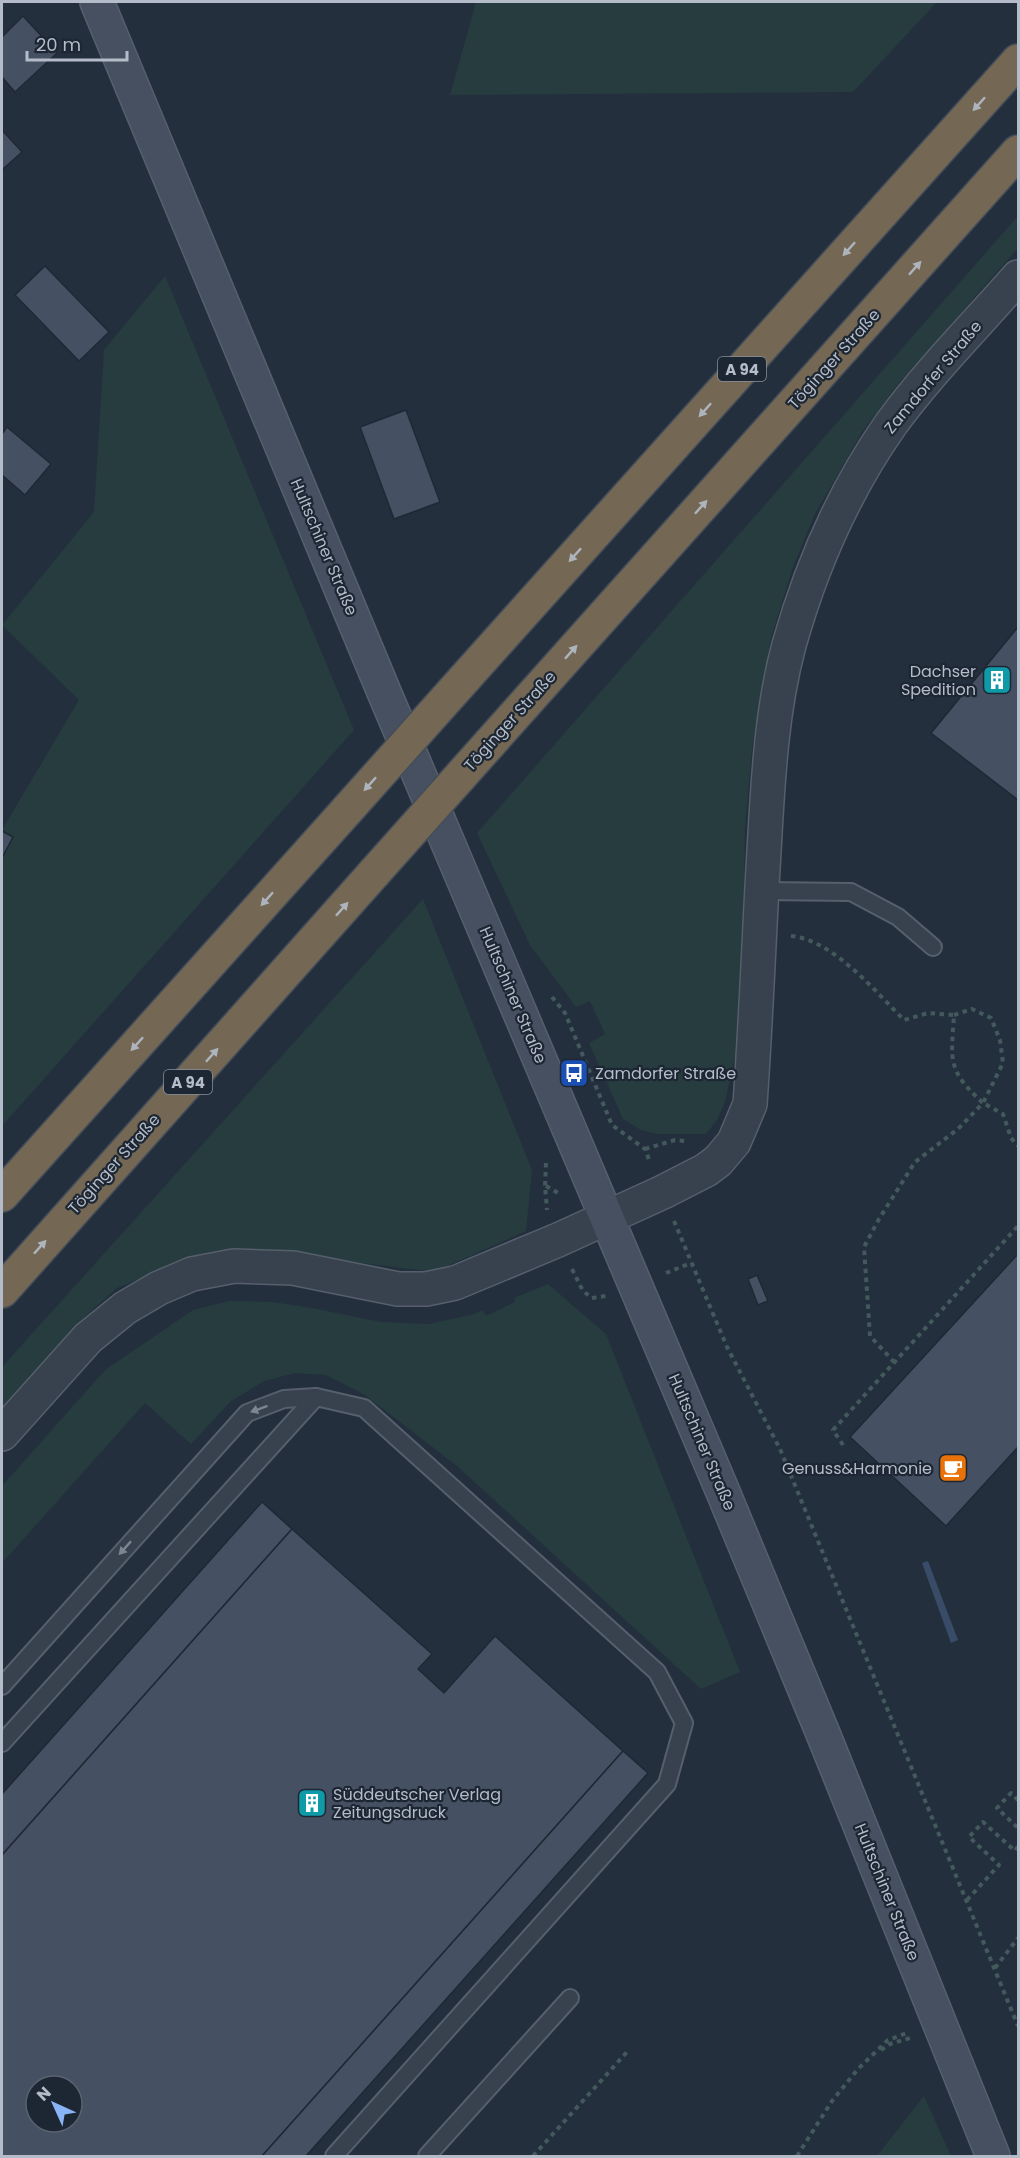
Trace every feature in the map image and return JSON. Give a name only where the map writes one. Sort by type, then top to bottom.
[{"type":"highway","name":"A 94","points":[[2,1195],[1018,61]]},
{"type":"highway","name":"Töginger Straße","points":[[2,1291],[1018,152]]},
{"type":"main road","name":"Hultschiner Straße","points":[[97,2],[384,692],[607,1216],[819,1725],[993,2157]]},
{"type":"street","name":"Zamdorfer Straße","points":[[2,1434],[88,1338],[125,1308],[159,1288],[192,1274],[234,1266],[293,1268],[398,1289],[426,1289],[455,1283],[558,1240],[663,1192],[706,1170],[718,1161],[734,1142],[750,1104],[773,723],[789,647],[809,580],[828,533],[866,464],[891,425],[921,386],[1018,277]]},
{"type":"lane","points":[[762,891],[851,892],[898,917],[933,946]]},
{"type":"lane","points":[[2,1743],[316,1397]]},
{"type":"lane","points":[[2,1686],[247,1413],[284,1399],[316,1397],[364,1408],[657,1672],[684,1723],[667,1784],[334,2157]]},
{"type":"lane","points":[[427,2157],[570,1998]]},
{"type":"path","points":[[804,938],[850,965],[904,1020],[928,1013],[954,1015],[972,1009],[991,1018],[1000,1040],[1004,1063],[983,1103],[958,1129],[915,1162],[864,1247],[870,1336],[895,1363]]},
{"type":"path","points":[[954,1015],[951,1060],[964,1086],[983,1103],[1003,1114],[1011,1138],[1018,1146]]},
{"type":"path","points":[[568,1040],[575,1038]]},
{"type":"path","points":[[663,1192],[727,1347],[780,1449],[1018,2026]]},
{"type":"path","points":[[843,1445],[833,1430],[1018,1226]]},
{"type":"path","points":[[1018,1800],[1011,1793],[997,1808],[1018,1828]]},
{"type":"path","points":[[967,1900],[999,1864],[969,1838],[983,1822],[1015,1851],[1018,1846]]},
{"type":"path","points":[[995,1968],[1018,1938]]},
{"type":"path","points":[[873,2056],[888,2040],[908,2033]]},
{"type":"path","points":[[797,2157],[832,2101],[858,2069],[890,2044],[910,2038]]},
{"type":"path","points":[[533,2157],[627,2052]]},
{"type":"green space","points":[[476,2],[937,2],[853,92],[450,95]]},
{"type":"green space","points":[[1018,216],[1018,248],[898,384],[862,432],[815,514],[793,567],[771,638],[752,748],[745,829],[744,893],[735,1055],[725,1102],[717,1120],[706,1134],[657,1134],[641,1130],[623,1119],[589,1043],[605,1034],[590,1001],[576,1007],[530,945],[477,833]]},
{"type":"green space","points":[[165,276],[354,730],[2,1126],[2,830],[79,700],[2,625],[94,512],[104,350]]},
{"type":"green space","points":[[423,899],[532,1170],[526,1231],[434,1272],[239,1248],[179,1263],[117,1288],[83,1318],[2,1408],[2,1367]]},
{"type":"green space","points":[[548,1284],[606,1334],[740,1672],[701,1689],[457,1466],[365,1395],[326,1375],[295,1373],[264,1381],[230,1402],[191,1444],[145,1403],[2,1563],[2,1486],[105,1370],[193,1310],[229,1301],[273,1302],[381,1322],[428,1324],[471,1315],[483,1310],[486,1316],[515,1302],[514,1298]]},
{"type":"green space","points":[[924,2096],[951,2156],[877,2156]]},
{"type":"water","points":[[928,1561],[958,1640],[951,1643],[922,1563]]},
{"type":"building","points":[[23,16],[57,53],[15,92],[2,77],[2,37]]},
{"type":"building","points":[[2,130],[22,152],[3,169],[2,167]]},
{"type":"building","points":[[45,266],[109,332],[79,361],[15,295]]},
{"type":"building","points":[[406,410],[440,502],[394,519],[360,427]]},
{"type":"building","points":[[7,427],[51,464],[25,495],[2,475],[2,434]]},
{"type":"building","name":"Dachser Spedition","points":[[1018,627],[1018,800],[931,733]]},
{"type":"building","points":[[2,831],[13,837],[3,856],[2,855]]},
{"type":"building","points":[[1018,1254],[1018,1447],[946,1526],[850,1437]]},
{"type":"building","points":[[757,1275],[768,1301],[758,1305],[748,1279]]},
{"type":"building","points":[[262,1502],[292,1529],[2,1855],[2,1794]]},
{"type":"building","name":"Süddeutscher Verlag Zeitungsdruck","points":[[292,1529],[432,1654],[418,1669],[444,1693],[495,1636],[623,1751],[262,2156],[2,2156],[2,1855]]},
{"type":"building","points":[[623,1751],[648,1773],[306,2156],[262,2156]]},
{"type":"place","name":"Dachser Spedition","points":[[997,680]]},
{"type":"place","name":"Zamdorfer Straße","points":[[574,1073]]},
{"type":"place","name":"Genuss&Harmonie","points":[[953,1468]]},
{"type":"place","name":"Süddeutscher Verlag Zeitungsdruck","points":[[312,1803]]}]
